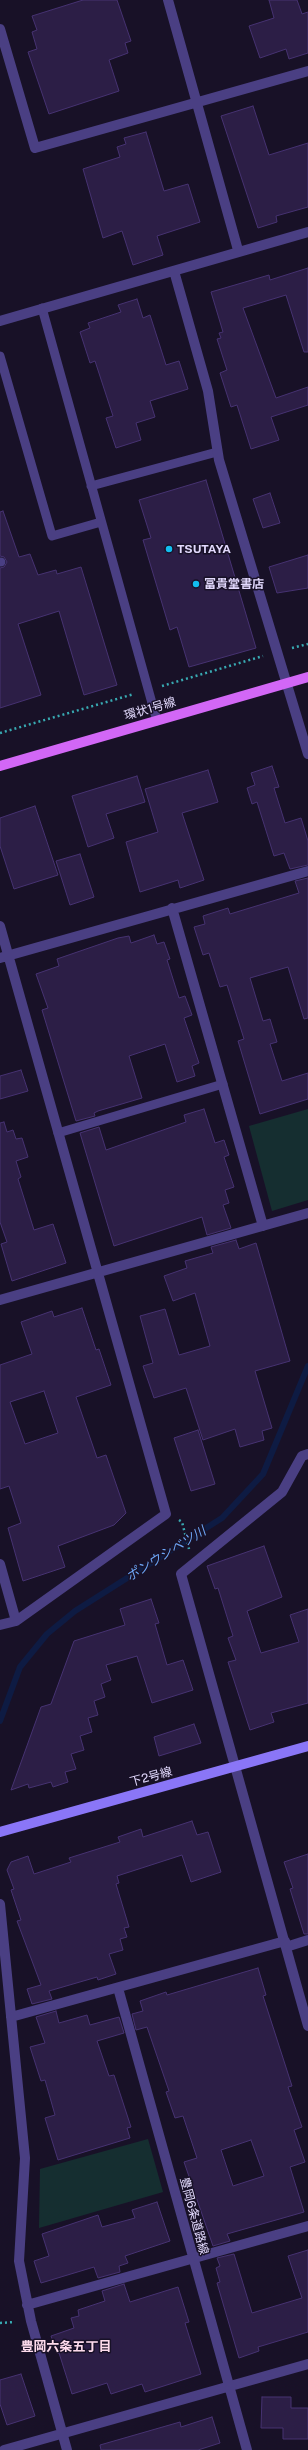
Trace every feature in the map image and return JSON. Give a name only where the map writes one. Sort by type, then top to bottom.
[{"type":"main road","name":"環状1号線","points":[[0,766],[308,678]]},
{"type":"street","points":[[168,0],[238,250]]},
{"type":"street","points":[[0,29],[35,148],[308,71]]},
{"type":"street","points":[[0,320],[174,271],[238,250],[308,232]]},
{"type":"street","points":[[174,271],[208,391],[217,452],[308,754]]},
{"type":"street","points":[[4,957],[172,908],[308,871]]},
{"type":"street","points":[[172,908],[263,1226]]},
{"type":"street","points":[[0,926],[4,957],[58,1133],[166,1514],[16,1621],[0,1626]]},
{"type":"street","points":[[0,1300],[98,1274],[308,1213]]},
{"type":"street","points":[[308,1454],[302,1456],[282,1492],[181,1574],[308,2026]]},
{"type":"street","points":[[0,1564],[16,1621]]},
{"type":"street","name":"下2号線","points":[[0,1832],[308,1746]]},
{"type":"street","points":[[0,1904],[25,2158],[19,2261],[27,2305],[67,2450]]},
{"type":"street","points":[[10,2017],[285,1944],[308,1940]]},
{"type":"street","name":"豊岡6条道路線","points":[[118,1988],[247,2450]]},
{"type":"street","points":[[27,2305],[193,2260],[308,2226]]},
{"type":"street","points":[[4,2450],[308,2364]]},
{"type":"lane","points":[[42,308],[157,721]]},
{"type":"lane","points":[[0,356],[52,536],[101,522]]},
{"type":"lane","points":[[91,486],[217,452]]},
{"type":"lane","points":[[58,1133],[223,1084]]},
{"type":"path","points":[[182,1522],[189,1548]]},
{"type":"green space","points":[[308,1109],[308,1200],[272,1211],[249,1126]]},
{"type":"green space","points":[[148,2139],[163,2192],[39,2228],[40,2169]]},
{"type":"building","points":[[83,0],[117,0],[131,41],[125,43],[128,53],[109,60],[119,91],[49,114],[28,52],[37,49],[32,32],[37,30],[32,16]]},
{"type":"building","points":[[269,0],[297,0],[302,14],[308,12],[308,53],[289,59],[286,49],[260,58],[249,26],[274,18]]},
{"type":"building","points":[[253,106],[269,155],[308,143],[308,207],[276,216],[277,222],[258,228],[221,116]]},
{"type":"building","points":[[146,132],[164,191],[188,184],[200,222],[157,236],[163,255],[133,265],[122,231],[103,238],[83,169],[120,157],[117,147],[126,144],[124,138]]},
{"type":"building","points":[[308,268],[308,352],[304,352],[286,295],[243,308],[276,398],[308,387],[308,405],[271,417],[279,440],[251,449],[237,405],[231,407],[220,373],[227,370],[217,339],[221,338],[219,333],[223,332],[211,292],[269,275],[270,280]]},
{"type":"building","points":[[137,299],[143,318],[150,315],[166,365],[179,361],[188,389],[150,401],[155,417],[136,423],[141,440],[116,448],[106,418],[113,416],[95,361],[90,363],[80,332],[90,328],[88,323],[121,312],[118,305]]},
{"type":"building","name":"冨貴堂書店","points":[[206,480],[256,648],[189,667],[177,627],[170,630],[143,540],[151,538],[139,500]]},
{"type":"building","points":[[270,493],[280,523],[263,528],[253,499]]},
{"type":"building","points":[[3,511],[19,557],[30,554],[38,575],[56,570],[57,574],[81,567],[117,685],[84,695],[59,611],[18,624],[41,695],[0,708],[0,568],[4,567],[7,562],[4,557],[0,556],[0,512]]},
{"type":"building","points":[[308,555],[308,588],[277,593],[269,567]]},
{"type":"building","points":[[272,766],[279,787],[274,788],[285,823],[301,818],[308,841],[308,865],[290,869],[284,853],[274,856],[257,802],[252,804],[247,788],[255,785],[251,773]]},
{"type":"building","points":[[208,770],[218,802],[182,813],[204,880],[180,888],[178,880],[140,892],[126,842],[158,832],[145,789]]},
{"type":"building","points":[[137,776],[145,802],[106,814],[114,838],[88,847],[72,796]]},
{"type":"building","points":[[35,806],[58,875],[14,889],[0,846],[0,818]]},
{"type":"building","points":[[80,854],[94,897],[70,905],[56,861]]},
{"type":"building","points":[[308,878],[308,1018],[304,1019],[288,967],[250,978],[263,1021],[270,1019],[277,1042],[270,1044],[282,1081],[308,1073],[308,1099],[260,1114],[238,1041],[244,1039],[227,985],[220,987],[209,953],[203,955],[194,927],[205,924],[203,916],[228,908],[230,914],[299,893],[295,881]]},
{"type":"building","points":[[154,935],[157,944],[164,942],[170,959],[167,960],[179,998],[185,996],[192,1015],[184,1018],[199,1063],[192,1066],[195,1076],[177,1082],[165,1044],[129,1056],[142,1098],[98,1111],[94,1113],[95,1116],[76,1121],[42,1010],[48,1008],[36,974],[59,966],[57,959],[118,938],[129,936],[131,943]]},
{"type":"building","points":[[21,1070],[28,1091],[0,1099],[0,1076]]},
{"type":"building","points":[[204,1109],[215,1143],[224,1140],[229,1155],[224,1157],[234,1187],[225,1190],[229,1203],[223,1205],[231,1228],[207,1235],[202,1217],[114,1246],[80,1133],[99,1127],[106,1150],[186,1122],[184,1115]]},
{"type":"building","points":[[4,1122],[7,1132],[13,1130],[16,1139],[22,1138],[28,1157],[16,1161],[21,1177],[18,1179],[34,1230],[53,1224],[66,1263],[12,1281],[1,1244],[7,1242],[0,1222],[0,1123]]},
{"type":"building","points":[[236,1240],[239,1249],[256,1243],[290,1361],[255,1371],[272,1428],[262,1431],[264,1440],[240,1447],[235,1429],[203,1440],[186,1388],[154,1398],[143,1366],[153,1363],[140,1316],[165,1309],[179,1355],[210,1346],[195,1293],[173,1301],[164,1276],[187,1268],[185,1261],[213,1253],[211,1247]]},
{"type":"building","points":[[82,1308],[96,1350],[99,1349],[111,1385],[76,1397],[97,1458],[106,1455],[126,1513],[114,1525],[58,1546],[65,1567],[23,1581],[8,1528],[21,1523],[9,1486],[0,1489],[0,1365],[32,1354],[21,1322],[52,1311],[54,1317]],"holes":[[[44,1391],[58,1433],[25,1444],[10,1402]]]},
{"type":"building","points":[[198,1430],[215,1484],[191,1491],[174,1438]]},
{"type":"building","points":[[264,1546],[282,1597],[247,1611],[261,1653],[299,1642],[290,1615],[308,1609],[308,1703],[271,1713],[274,1722],[250,1730],[228,1662],[236,1660],[228,1638],[233,1636],[218,1588],[215,1589],[207,1566]]},
{"type":"building","points":[[151,1599],[159,1623],[155,1624],[167,1665],[183,1660],[193,1690],[152,1703],[137,1656],[106,1665],[111,1680],[101,1684],[105,1697],[94,1701],[98,1715],[88,1718],[92,1732],[80,1736],[84,1750],[71,1754],[76,1769],[65,1772],[68,1782],[53,1787],[51,1782],[29,1788],[28,1784],[11,1790],[41,1707],[51,1704],[74,1641],[125,1625],[120,1609]]},
{"type":"building","points":[[194,1724],[201,1743],[159,1756],[154,1737]]},
{"type":"building","points":[[192,1821],[197,1835],[208,1832],[221,1872],[191,1882],[182,1855],[117,1876],[119,1883],[116,1884],[129,1927],[124,1928],[127,1937],[120,1939],[123,1950],[109,1954],[116,1974],[98,1980],[97,1977],[49,1991],[52,1999],[32,2004],[27,1989],[41,1985],[17,1921],[21,1920],[11,1890],[14,1889],[7,1870],[11,1862],[28,1856],[34,1874],[71,1862],[69,1858],[120,1842],[118,1837],[141,1829],[143,1837]]},
{"type":"building","points":[[308,1854],[308,1934],[304,1934],[290,1889],[293,1888],[284,1862]]},
{"type":"building","points":[[258,1968],[266,1995],[263,1996],[292,2086],[288,2087],[302,2127],[294,2130],[305,2162],[290,2167],[304,2212],[227,2234],[230,2241],[213,2246],[184,2162],[197,2158],[183,2116],[175,2118],[166,2092],[169,2091],[147,2027],[136,2030],[132,2014],[143,2011],[140,2001],[166,1992],[167,1995]],"holes":[[[251,2140],[264,2176],[233,2186],[221,2150]]]},
{"type":"building","points":[[56,2011],[59,2023],[87,2015],[90,2025],[119,2017],[124,2033],[97,2041],[109,2076],[114,2075],[131,2127],[127,2128],[130,2138],[58,2160],[45,2118],[55,2115],[45,2080],[41,2081],[30,2047],[45,2043],[36,2017]]},
{"type":"building","points":[[157,2202],[170,2241],[125,2256],[128,2263],[119,2266],[120,2272],[98,2278],[94,2267],[41,2283],[34,2261],[49,2256],[42,2234],[98,2215],[102,2227],[135,2218],[132,2210]]},
{"type":"building","points":[[308,2250],[308,2332],[258,2347],[259,2351],[239,2358],[217,2283],[220,2282],[216,2268],[220,2266],[217,2258],[234,2254],[252,2313],[302,2298],[288,2256]]},
{"type":"building","points":[[124,2284],[130,2302],[178,2287],[189,2322],[185,2323],[201,2374],[145,2392],[142,2384],[111,2394],[107,2383],[72,2394],[59,2353],[57,2353],[51,2336],[74,2328],[71,2318],[79,2316],[78,2310],[105,2301],[102,2291]]},
{"type":"building","points":[[21,2374],[35,2416],[7,2425],[0,2404],[0,2380]]},
{"type":"building","points":[[262,2397],[291,2397],[291,2408],[308,2408],[308,2439],[283,2439],[283,2428],[261,2428]]},
{"type":"building","points":[[212,2417],[220,2443],[198,2450],[101,2450],[100,2445],[180,2422],[181,2427]]},
{"type":"waterway","name":"ポンウシベツ川","points":[[0,1721],[20,1667],[47,1634],[75,1611],[222,1518],[263,1474],[308,1366]]},
{"type":"place","name":"TSUTAYA","points":[[169,549]]},
{"type":"place","name":"冨貴堂書店","points":[[196,584]]},
{"type":"district","name":"豊岡六条五丁目","points":[[66,2347]]}]
